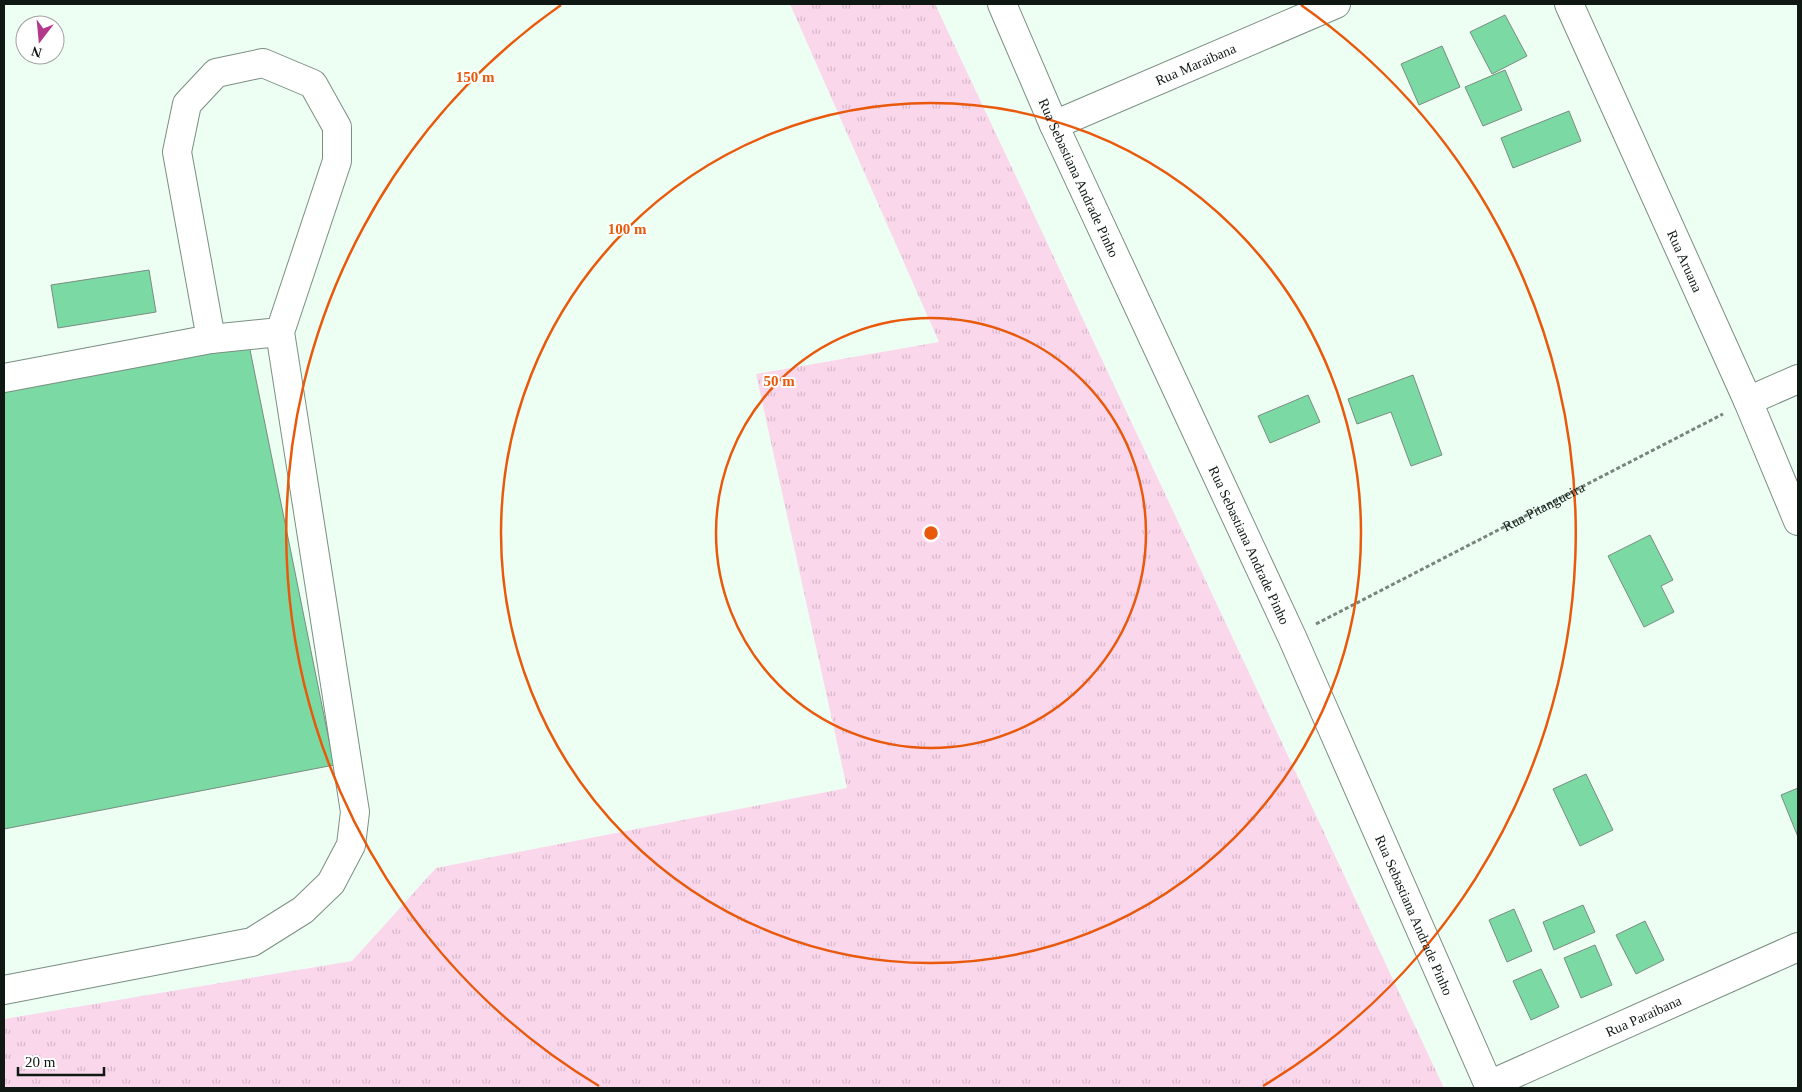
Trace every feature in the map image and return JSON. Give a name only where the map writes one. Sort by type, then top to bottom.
[{"type":"street","name":"Rua Sebastiana Andrade Pinho","points":[[1002,4],[1054,125],[1292,637],[1490,1087]]},
{"type":"street","name":"Rua Maraibana","points":[[1054,125],[1336,4]]},
{"type":"street","name":"Rua Aruana","points":[[1569,4],[1748,401],[1798,521]]},
{"type":"street","points":[[4,990],[252,942],[303,910],[331,883],[351,845],[355,812],[280,332],[337,162],[337,127],[313,84],[263,62],[216,73],[187,104],[177,152],[211,339]]},
{"type":"street","points":[[4,378],[211,339],[280,332]]},
{"type":"street","points":[[1748,401],[1798,378]]},
{"type":"street","name":"Rua Paraibana","points":[[1490,1087],[1798,947]]},
{"type":"path","name":"Rua Pitangueira","points":[[1292,637],[1748,401]]},
{"type":"green space","points":[[790,4],[935,4],[1444,1088],[4,1088],[4,1019],[352,961],[436,868],[847,788],[756,374],[939,342]]},
{"type":"building","points":[[1505,15],[1527,56],[1492,74],[1470,32]]},
{"type":"building","points":[[1442,46],[1460,87],[1419,105],[1401,64]]},
{"type":"building","points":[[1505,70],[1522,110],[1483,126],[1465,87]]},
{"type":"building","points":[[1569,111],[1581,141],[1513,168],[1501,138]]},
{"type":"building","points":[[149,270],[156,312],[58,328],[51,285]]},
{"type":"building","points":[[248,340],[334,765],[4,829],[4,387]]},
{"type":"building","points":[[1413,375],[1442,455],[1411,466],[1391,412],[1357,424],[1348,399]]},
{"type":"building","points":[[1308,395],[1320,422],[1270,443],[1258,416]]},
{"type":"building","points":[[1650,535],[1673,580],[1661,586],[1674,612],[1644,627],[1608,556]]},
{"type":"building","points":[[1586,774],[1613,830],[1580,846],[1553,789]]},
{"type":"building","points":[[1798,788],[1798,837],[1781,795]]},
{"type":"building","points":[[1583,905],[1595,932],[1554,950],[1543,922]]},
{"type":"building","points":[[1514,909],[1532,951],[1507,962],[1489,920]]},
{"type":"building","points":[[1645,921],[1664,960],[1636,974],[1616,935]]},
{"type":"building","points":[[1595,945],[1612,985],[1581,998],[1564,958]]},
{"type":"building","points":[[1541,969],[1559,1007],[1531,1020],[1513,981]]}]
